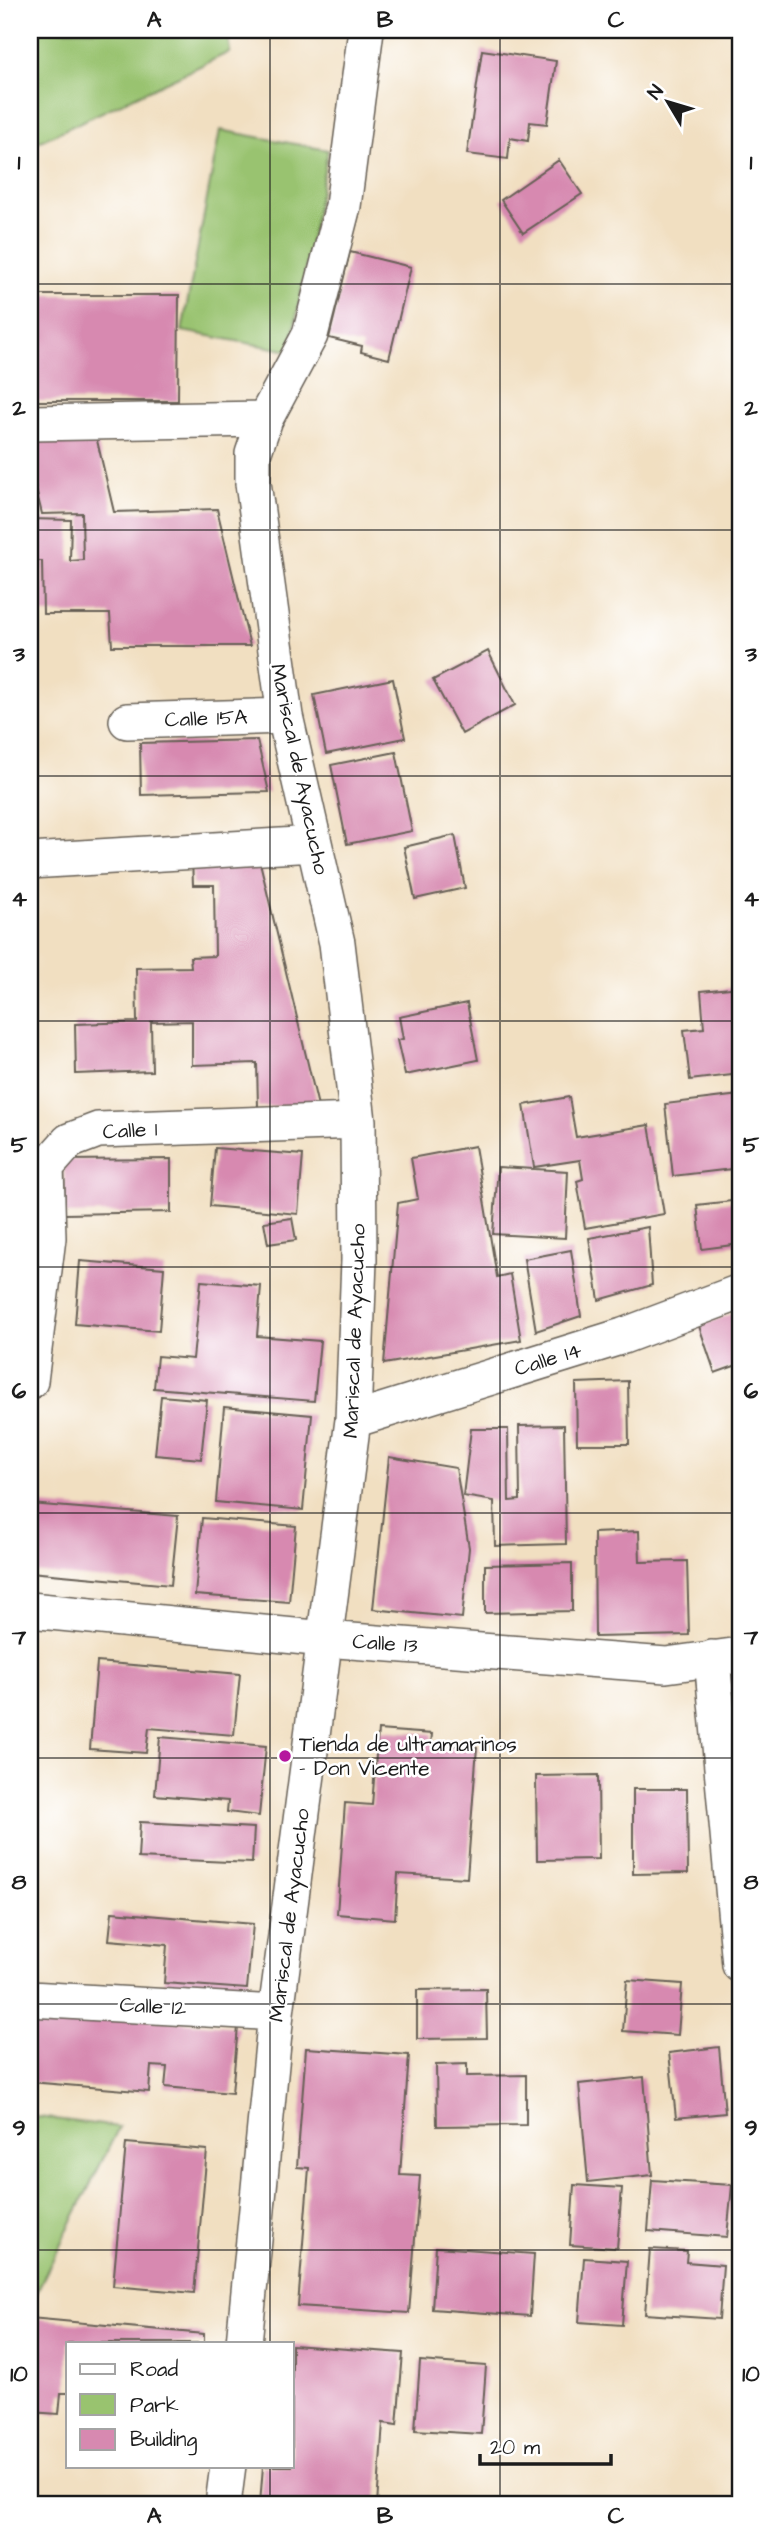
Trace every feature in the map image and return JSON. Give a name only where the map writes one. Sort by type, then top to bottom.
[{"type":"street","name":"Mariscal de Ayacucho","points":[[244,2342],[276,2013],[353,1420],[359,1260],[358,1121],[337,943],[285,716],[253,483],[253,454],[265,419],[310,335],[343,206],[366,30]]},
{"type":"street","points":[[30,424],[265,419]]},
{"type":"street","name":"Calle 15A","points":[[127,721],[285,716]]},
{"type":"street","points":[[30,861],[314,844]]},
{"type":"street","name":"Calle 1","points":[[30,1381],[48,1238],[46,1167],[69,1141],[98,1130],[358,1121]]},
{"type":"street","name":"Calle 14","points":[[353,1420],[623,1336],[740,1292]]},
{"type":"street","name":"Calle 13","points":[[30,1611],[325,1639],[666,1664],[726,1656]]},
{"type":"street","points":[[726,1656],[740,1965]]},
{"type":"street","name":"Calle 12","points":[[30,1999],[276,2013]]},
{"type":"street","points":[[223,2504],[228,2468]]},
{"type":"green space","points":[[30,30],[227,30],[230,52],[30,146]]},
{"type":"green space","points":[[220,130],[328,150],[290,351],[182,331]]},
{"type":"green space","points":[[30,2116],[119,2127],[30,2305]]},
{"type":"building","points":[[482,50],[556,61],[547,124],[530,122],[528,141],[510,138],[508,159],[467,154]]},
{"type":"building","points":[[559,160],[582,194],[523,233],[501,200]]},
{"type":"building","points":[[350,252],[411,267],[389,359],[361,352],[362,346],[329,338]]},
{"type":"building","points":[[30,295],[179,295],[178,401],[30,401]]},
{"type":"building","points":[[95,432],[114,512],[217,509],[250,646],[112,646],[110,614],[43,614],[42,561],[30,561],[30,519],[71,520],[70,561],[83,560],[82,513],[42,514],[30,465],[30,434]]},
{"type":"building","points":[[488,651],[515,705],[462,734],[433,680]]},
{"type":"building","points":[[393,679],[405,738],[326,754],[314,695]]},
{"type":"building","points":[[257,740],[269,792],[141,795],[140,743]]},
{"type":"building","points":[[396,752],[412,831],[347,844],[331,765]]},
{"type":"building","points":[[455,835],[465,888],[415,899],[404,847]]},
{"type":"building","points":[[258,854],[318,1106],[258,1107],[257,1063],[192,1065],[192,1021],[151,1022],[152,1071],[76,1074],[75,1024],[137,1022],[136,968],[191,967],[190,957],[215,956],[214,885],[193,885],[192,858]]},
{"type":"building","points":[[740,987],[740,1074],[690,1080],[684,1030],[704,1028],[701,991]]},
{"type":"building","points":[[467,1003],[478,1060],[405,1075],[397,1040],[403,1039],[399,1017]]},
{"type":"building","points":[[740,1095],[740,1168],[673,1176],[665,1104]]},
{"type":"building","points":[[569,1097],[576,1137],[649,1125],[664,1214],[585,1228],[577,1181],[583,1179],[580,1160],[534,1167],[524,1105]]},
{"type":"building","points":[[475,1146],[497,1277],[510,1274],[521,1340],[384,1364],[398,1203],[418,1199],[411,1158]]},
{"type":"building","points":[[215,1148],[303,1155],[298,1214],[210,1206]]},
{"type":"building","points":[[171,1159],[171,1212],[65,1214],[64,1160]]},
{"type":"building","points":[[498,1167],[568,1171],[565,1238],[493,1234]]},
{"type":"building","points":[[740,1200],[740,1244],[702,1249],[697,1205]]},
{"type":"building","points":[[292,1218],[296,1240],[268,1244],[264,1222]]},
{"type":"building","points":[[648,1227],[652,1285],[599,1300],[589,1238]]},
{"type":"building","points":[[571,1250],[581,1316],[536,1331],[524,1259]]},
{"type":"building","points":[[80,1261],[164,1268],[159,1331],[75,1324]]},
{"type":"building","points":[[201,1281],[261,1286],[257,1336],[320,1341],[314,1401],[154,1388],[157,1356],[193,1359]]},
{"type":"building","points":[[740,1311],[740,1364],[715,1373],[699,1326]]},
{"type":"building","points":[[628,1381],[629,1444],[577,1444],[576,1383]]},
{"type":"building","points":[[161,1396],[207,1400],[201,1459],[155,1455]]},
{"type":"building","points":[[224,1407],[312,1415],[303,1510],[216,1502]]},
{"type":"building","points":[[564,1425],[566,1544],[495,1546],[494,1501],[463,1496],[471,1429],[508,1429],[509,1501],[520,1500],[519,1426]]},
{"type":"building","points":[[389,1457],[456,1468],[469,1548],[462,1618],[373,1609]]},
{"type":"building","points":[[30,1504],[178,1516],[171,1585],[30,1572]]},
{"type":"building","points":[[202,1518],[296,1526],[289,1602],[195,1595]]},
{"type":"building","points":[[639,1531],[640,1562],[687,1561],[689,1635],[595,1637],[594,1533]]},
{"type":"building","points":[[572,1563],[572,1611],[485,1613],[485,1565]]},
{"type":"building","points":[[97,1662],[240,1674],[234,1735],[149,1728],[146,1753],[90,1749]]},
{"type":"building","points":[[378,1730],[432,1734],[431,1744],[477,1747],[467,1878],[398,1874],[395,1919],[337,1914],[345,1803],[372,1805]]},
{"type":"building","points":[[160,1737],[266,1746],[259,1816],[227,1812],[228,1801],[155,1795]]},
{"type":"building","points":[[598,1775],[599,1859],[537,1860],[536,1776]]},
{"type":"building","points":[[633,1789],[687,1789],[688,1873],[633,1874]]},
{"type":"building","points":[[140,1822],[254,1828],[252,1863],[138,1858]]},
{"type":"building","points":[[112,1912],[253,1924],[247,1989],[164,1983],[167,1945],[109,1940]]},
{"type":"building","points":[[627,1980],[682,1984],[678,2035],[623,2031]]},
{"type":"building","points":[[486,1989],[487,2038],[417,2039],[417,1990]]},
{"type":"building","points":[[30,2009],[238,2027],[232,2093],[165,2087],[167,2067],[151,2066],[149,2092],[30,2082]]},
{"type":"building","points":[[719,2047],[725,2113],[676,2118],[669,2053]]},
{"type":"building","points":[[306,2048],[409,2055],[400,2175],[420,2176],[409,2313],[298,2306],[309,2168],[297,2167]]},
{"type":"building","points":[[467,2064],[467,2076],[526,2075],[526,2125],[437,2126],[436,2065]]},
{"type":"building","points":[[644,2077],[652,2175],[588,2182],[579,2084]]},
{"type":"building","points":[[126,2143],[207,2150],[194,2293],[113,2286]]},
{"type":"building","points":[[652,2180],[732,2185],[727,2237],[648,2231]]},
{"type":"building","points":[[574,2185],[622,2188],[617,2248],[570,2245]]},
{"type":"building","points":[[436,2247],[534,2254],[530,2316],[432,2309]]},
{"type":"building","points":[[650,2249],[687,2251],[686,2262],[723,2265],[719,2319],[645,2314]]},
{"type":"building","points":[[584,2258],[627,2261],[622,2325],[579,2322]]},
{"type":"building","points":[[30,2318],[204,2334],[204,2342],[66,2342],[66,2393],[61,2393],[59,2414],[30,2412]]},
{"type":"building","points":[[294,2345],[403,2353],[397,2425],[383,2423],[377,2504],[260,2504],[263,2468],[294,2468]]},
{"type":"building","points":[[420,2361],[486,2366],[481,2434],[415,2430]]},
{"type":"place","name":"Tienda de ultramarinos - Don Vicente","points":[[285,1756]]}]
